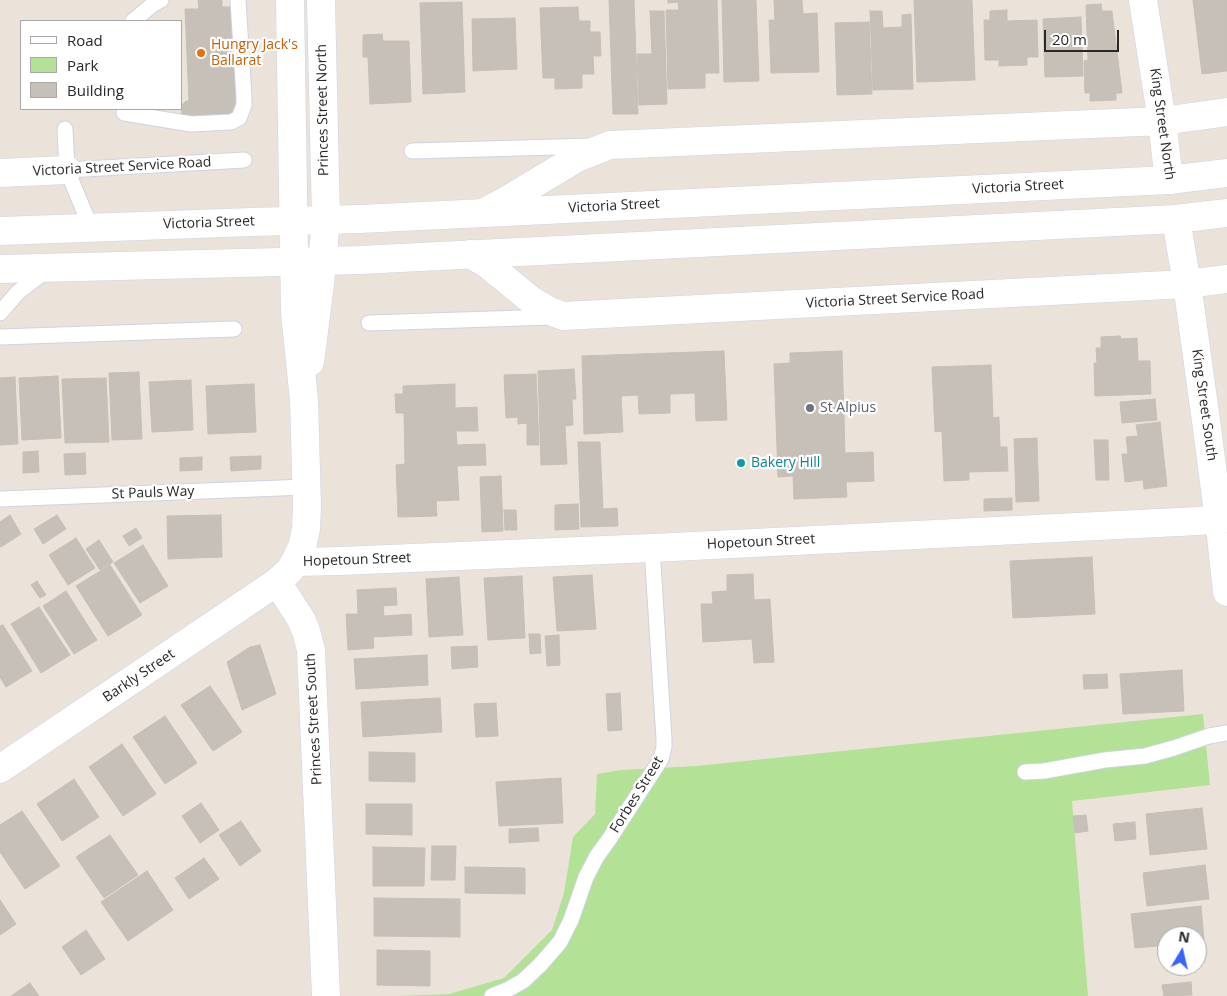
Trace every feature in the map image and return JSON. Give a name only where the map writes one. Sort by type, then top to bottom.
[{"type":"street","points":[[277,582],[296,562],[306,529],[304,400],[295,312],[290,0]]},
{"type":"street","name":"Princes Street North","points":[[321,0],[326,220],[323,261]]},
{"type":"street","name":"King Street North","points":[[1143,0],[1176,219]]},
{"type":"street","points":[[483,213],[577,158],[610,145],[1162,121],[1227,112]]},
{"type":"street","name":"Victoria Street Service Road","points":[[0,173],[67,170]]},
{"type":"street","name":"Victoria Street","points":[[0,231],[483,213],[1169,180],[1227,173]]},
{"type":"street","points":[[0,269],[360,260],[1176,219],[1227,213]]},
{"type":"street","name":"King Street South","points":[[1176,219],[1223,518],[1227,592]]},
{"type":"street","name":"Victoria Street Service Road","points":[[470,254],[487,264],[531,300],[550,311],[564,316],[1187,284],[1227,279]]},
{"type":"street","points":[[304,400],[323,261]]},
{"type":"street","name":"Hopetoun Street","points":[[296,562],[652,548],[1199,521],[1223,518]]},
{"type":"street","name":"Barkly Street","points":[[0,769],[277,582]]},
{"type":"street","name":"Princes Street South","points":[[277,582],[301,619],[311,650],[326,996]]},
{"type":"lane","points":[[135,20],[152,5],[161,0]]},
{"type":"lane","points":[[124,113],[191,124],[231,122],[239,118],[244,104],[244,97],[238,0]]},
{"type":"lane","points":[[65,128],[67,170],[91,228]]},
{"type":"lane","points":[[412,151],[610,145]]},
{"type":"lane","name":"Victoria Street Service Road","points":[[67,170],[244,160]]},
{"type":"lane","points":[[0,313],[18,292],[51,267]]},
{"type":"lane","name":"Victoria Street Service Road","points":[[369,323],[564,316]]},
{"type":"lane","points":[[0,337],[234,329]]},
{"type":"lane","name":"St Pauls Way","points":[[0,499],[306,487]]},
{"type":"lane","name":"Forbes Street","points":[[492,996],[523,981],[560,942],[571,920],[586,877],[597,856],[661,759],[664,739],[652,548]]},
{"type":"lane","points":[[1025,772],[1059,769],[1105,760],[1145,756],[1208,736],[1227,733]]},
{"type":"green space","points":[[1203,714],[1210,785],[1072,801],[1088,996],[398,996],[449,994],[504,978],[552,930],[564,893],[573,837],[595,814],[597,774],[621,770],[696,766]]},
{"type":"building","points":[[198,0],[222,0],[222,7],[231,7],[231,20],[246,20],[235,59],[236,117],[187,118],[182,114],[182,105],[189,101],[185,9],[199,9]]},
{"type":"building","points":[[609,0],[634,0],[638,114],[613,114]]},
{"type":"building","points":[[668,0],[717,0],[719,73],[705,73],[705,88],[668,89],[666,10],[679,10],[678,2],[668,3]]},
{"type":"building","points":[[722,0],[756,0],[759,81],[724,82]]},
{"type":"building","points":[[774,0],[802,0],[803,14],[817,13],[819,72],[771,73],[769,20],[775,20]]},
{"type":"building","points":[[914,0],[972,0],[975,80],[917,82]]},
{"type":"building","points":[[1193,0],[1227,0],[1227,71],[1202,74]]},
{"type":"building","points":[[462,2],[465,92],[423,94],[420,3]]},
{"type":"building","points":[[1101,4],[1102,11],[1112,11],[1122,93],[1116,93],[1116,100],[1090,101],[1090,93],[1085,93],[1084,61],[1088,60],[1086,5]]},
{"type":"building","points":[[578,7],[579,21],[590,21],[590,32],[600,32],[601,56],[593,56],[594,74],[582,74],[582,88],[555,89],[555,78],[543,78],[540,8]]},
{"type":"building","points":[[1007,10],[1007,21],[1037,20],[1038,57],[1027,57],[1027,65],[999,66],[999,60],[985,60],[984,20],[990,20],[990,11]]},
{"type":"building","points":[[650,11],[664,11],[667,104],[639,105],[637,54],[652,54]]},
{"type":"building","points":[[870,11],[882,11],[883,28],[902,27],[902,15],[911,14],[913,89],[873,90]]},
{"type":"building","points":[[1081,17],[1083,76],[1045,77],[1043,19]]},
{"type":"building","points":[[515,18],[517,69],[473,71],[472,19]]},
{"type":"building","points":[[869,22],[872,94],[837,95],[835,23]]},
{"type":"building","points":[[382,34],[383,41],[409,41],[411,102],[370,104],[368,57],[363,57],[363,35]]},
{"type":"building","points":[[1120,336],[1121,339],[1137,338],[1138,361],[1150,361],[1151,394],[1095,396],[1094,363],[1097,363],[1096,348],[1101,348],[1101,337]]},
{"type":"building","points":[[724,351],[727,420],[696,421],[695,393],[670,394],[670,413],[639,414],[638,395],[621,396],[623,432],[584,434],[582,356]]},
{"type":"building","name":"St Alpius","points":[[842,351],[845,453],[873,452],[874,481],[846,482],[847,497],[794,499],[793,476],[778,477],[774,364],[790,363],[790,353]]},
{"type":"building","points":[[991,365],[993,418],[999,417],[1000,447],[1007,447],[1008,471],[969,472],[969,480],[944,481],[942,431],[935,432],[932,367]]},
{"type":"building","points":[[574,369],[576,399],[572,399],[573,425],[565,426],[567,464],[541,465],[538,371]]},
{"type":"building","points":[[139,372],[142,439],[112,440],[109,373]]},
{"type":"building","points":[[536,374],[539,445],[527,445],[527,423],[518,424],[518,417],[506,418],[504,375]]},
{"type":"building","points":[[58,376],[61,438],[22,440],[19,378]]},
{"type":"building","points":[[15,377],[18,444],[0,445],[0,378]]},
{"type":"building","points":[[106,378],[109,442],[65,443],[62,379]]},
{"type":"building","points":[[191,380],[193,430],[152,432],[149,382]]},
{"type":"building","points":[[254,384],[256,432],[208,434],[206,386]]},
{"type":"building","points":[[455,384],[455,408],[477,407],[478,431],[456,431],[457,445],[485,444],[486,465],[457,466],[459,500],[436,501],[437,516],[398,517],[396,465],[405,464],[404,413],[396,413],[395,394],[403,394],[403,386]]},
{"type":"building","points":[[1155,399],[1157,420],[1122,423],[1120,402]]},
{"type":"building","points":[[1160,422],[1167,486],[1144,489],[1143,480],[1125,482],[1122,454],[1128,454],[1126,437],[1138,436],[1136,425]]},
{"type":"building","points":[[1037,438],[1039,501],[1016,502],[1014,439]]},
{"type":"building","points":[[1094,440],[1108,440],[1109,480],[1096,480]]},
{"type":"building","points":[[578,442],[600,442],[603,509],[617,508],[618,526],[581,527]]},
{"type":"building","points":[[38,451],[39,472],[23,473],[23,452]]},
{"type":"building","points":[[85,453],[86,474],[65,475],[64,454]]},
{"type":"building","points":[[261,456],[261,469],[231,471],[230,457]]},
{"type":"building","points":[[202,457],[202,470],[180,471],[180,458]]},
{"type":"building","points":[[501,476],[503,531],[482,532],[480,477]]},
{"type":"building","points":[[1012,498],[1012,510],[984,511],[984,499]]},
{"type":"building","points":[[578,504],[579,529],[555,530],[555,505]]},
{"type":"building","points":[[504,510],[516,510],[517,530],[505,530]]},
{"type":"building","points":[[10,515],[21,534],[1,547],[0,522]]},
{"type":"building","points":[[57,515],[66,529],[43,544],[34,529]]},
{"type":"building","points":[[221,515],[222,557],[168,559],[167,516]]},
{"type":"building","points":[[136,528],[142,538],[129,546],[123,536]]},
{"type":"building","points":[[76,538],[95,568],[68,585],[49,555]]},
{"type":"building","points":[[99,540],[113,562],[100,570],[86,549]]},
{"type":"building","points":[[143,545],[168,586],[140,603],[114,563]]},
{"type":"building","points":[[1092,557],[1095,614],[1013,618],[1010,561]]},
{"type":"building","points":[[110,565],[142,615],[108,636],[76,586]]},
{"type":"building","points":[[753,574],[754,600],[770,599],[774,662],[754,663],[752,639],[703,642],[701,604],[713,604],[712,592],[727,591],[727,575]]},
{"type":"building","points":[[592,575],[596,629],[557,631],[553,577]]},
{"type":"building","points":[[522,576],[525,638],[488,640],[484,578]]},
{"type":"building","points":[[459,577],[463,635],[429,637],[426,579]]},
{"type":"building","points":[[37,581],[46,595],[40,598],[31,585]]},
{"type":"building","points":[[396,588],[397,605],[383,606],[384,616],[411,614],[412,635],[373,637],[374,648],[348,650],[346,614],[358,614],[357,590]]},
{"type":"building","points":[[66,591],[97,640],[74,654],[43,606]]},
{"type":"building","points":[[39,607],[70,655],[41,673],[11,624]]},
{"type":"building","points":[[3,625],[32,671],[6,687],[0,677],[0,626]]},
{"type":"building","points":[[529,634],[540,634],[541,653],[530,654]]},
{"type":"building","points":[[559,635],[560,665],[547,666],[545,636]]},
{"type":"building","points":[[260,645],[276,694],[242,710],[227,662],[250,647]]},
{"type":"building","points":[[477,646],[478,667],[452,669],[451,647]]},
{"type":"building","points":[[427,655],[428,685],[356,689],[354,659]]},
{"type":"building","points":[[1182,670],[1184,711],[1123,714],[1120,674]]},
{"type":"building","points":[[1107,674],[1108,688],[1084,689],[1083,675]]},
{"type":"building","points":[[210,686],[242,732],[213,751],[181,705]]},
{"type":"building","points":[[620,693],[622,730],[608,731],[606,694]]},
{"type":"building","points":[[440,698],[442,732],[363,737],[361,702]]},
{"type":"building","points":[[496,703],[498,736],[476,737],[474,704]]},
{"type":"building","points":[[165,716],[197,763],[165,784],[133,737]]},
{"type":"building","points":[[122,744],[156,794],[123,816],[89,767]]},
{"type":"building","points":[[369,752],[415,753],[415,782],[369,781]]},
{"type":"building","points":[[561,778],[563,823],[499,826],[496,782]]},
{"type":"building","points":[[74,779],[99,817],[62,841],[37,804]]},
{"type":"building","points":[[201,803],[219,830],[200,843],[182,816]]},
{"type":"building","points":[[366,804],[412,804],[412,835],[366,834]]},
{"type":"building","points":[[1202,808],[1207,849],[1150,855],[1146,814]]},
{"type":"building","points":[[22,811],[60,866],[25,889],[0,852],[0,825]]},
{"type":"building","points":[[1086,815],[1088,831],[1075,833],[1073,816]]},
{"type":"building","points":[[241,821],[261,851],[240,866],[219,835]]},
{"type":"building","points":[[1135,822],[1136,839],[1115,841],[1113,824]]},
{"type":"building","points":[[538,828],[539,841],[509,843],[509,829]]},
{"type":"building","points":[[110,835],[138,875],[104,898],[76,857]]},
{"type":"building","points":[[432,846],[456,846],[455,880],[431,880]]},
{"type":"building","points":[[373,847],[425,848],[424,886],[373,886]]},
{"type":"building","points":[[204,858],[219,879],[189,899],[175,878]]},
{"type":"building","points":[[1205,865],[1209,899],[1147,906],[1143,873]]},
{"type":"building","points":[[465,867],[525,868],[525,894],[465,893]]},
{"type":"building","points":[[147,871],[173,910],[128,941],[101,902]]},
{"type":"building","points":[[374,898],[460,899],[460,937],[374,936]]},
{"type":"building","points":[[0,900],[16,924],[0,935]]},
{"type":"building","points":[[1201,906],[1203,926],[1157,926],[1157,946],[1135,948],[1131,914]]},
{"type":"building","points":[[86,930],[105,959],[81,975],[62,947]]},
{"type":"building","points":[[377,950],[430,951],[430,986],[377,985]]},
{"type":"building","points":[[1191,982],[1192,995],[1164,996],[1162,985]]},
{"type":"building","points":[[30,983],[39,996],[11,996]]},
{"type":"place","name":"Hungry Jack's Ballarat","points":[[201,53]]},
{"type":"place","name":"St Alpius","points":[[810,408]]},
{"type":"place","name":"Bakery Hill","points":[[741,463]]}]
